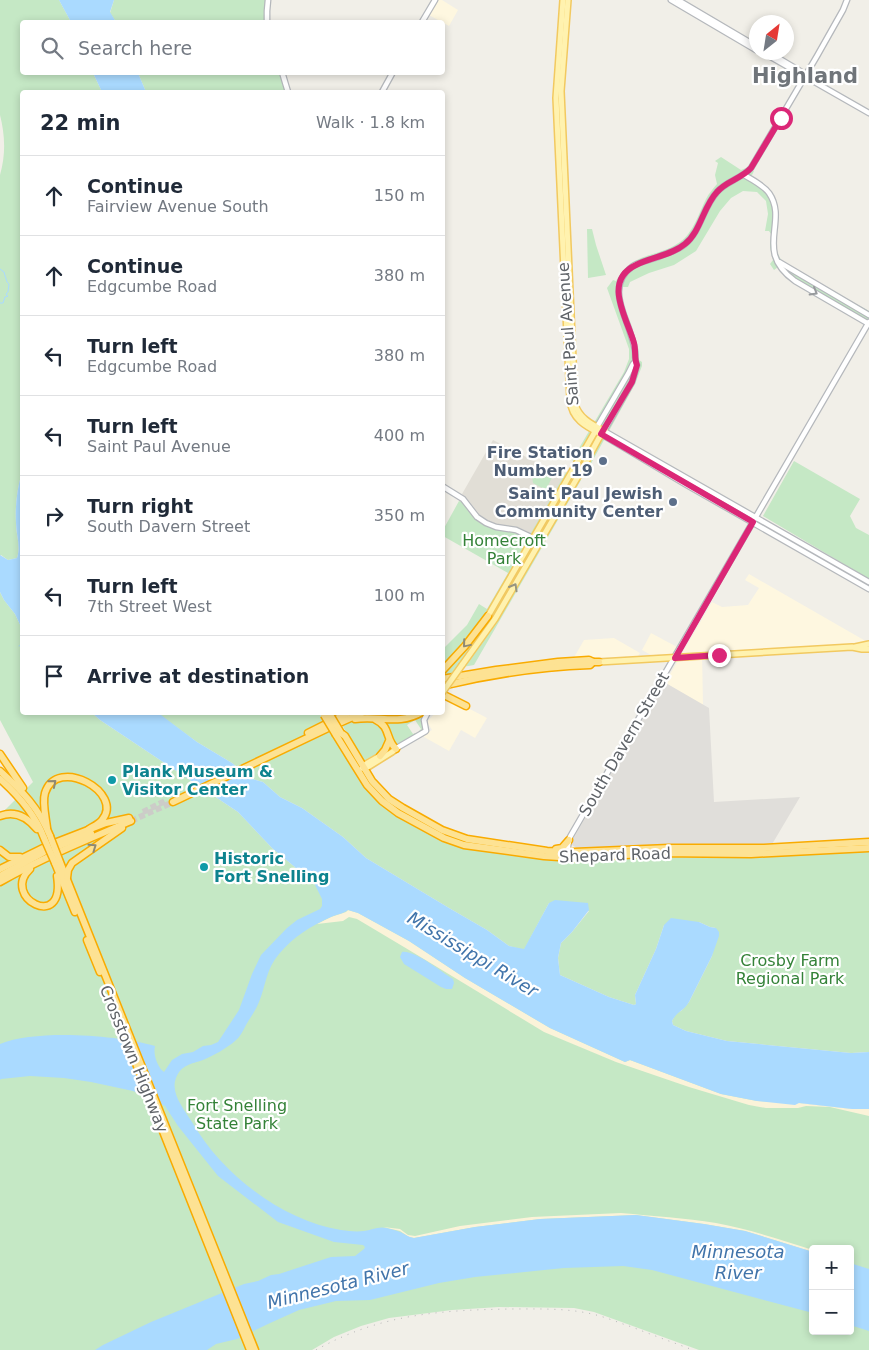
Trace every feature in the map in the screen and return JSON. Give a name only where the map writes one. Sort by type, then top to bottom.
[{"type":"highway","points":[[445,668],[488,616]]},
{"type":"highway","points":[[445,679],[487,671],[558,662],[589,660],[596,662]]},
{"type":"highway","points":[[445,685],[513,672],[590,665],[596,662]]},
{"type":"highway","points":[[445,695],[466,706]]},
{"type":"highway","points":[[328,715],[361,769]]},
{"type":"highway","points":[[173,800],[325,727],[346,715],[389,720],[402,720],[416,715]]},
{"type":"highway","points":[[372,718],[385,726],[389,741],[396,749]]},
{"type":"highway","points":[[380,756],[389,741]]},
{"type":"highway","points":[[0,754],[28,794],[34,806]]},
{"type":"highway","name":"Shepard Road","points":[[361,769],[393,802],[446,832],[467,839],[547,850],[567,855],[582,852],[669,848],[757,848],[869,842]]},
{"type":"highway","name":"Shepard Road","points":[[361,769],[367,785],[389,807],[444,838],[475,847],[544,856],[660,852],[764,854],[869,848]]},
{"type":"highway","name":"Crosstown Highway","points":[[0,771],[20,789],[34,806],[47,828],[47,837]]},
{"type":"highway","points":[[47,828],[44,803],[45,793],[54,781],[68,776],[93,787],[105,799],[107,807],[105,815],[101,821],[90,829]]},
{"type":"highway","name":"Crosstown Highway","points":[[0,779],[28,808],[47,837],[250,1350]]},
{"type":"highway","points":[[0,822],[16,814]]},
{"type":"highway","points":[[0,816],[16,814],[23,816],[30,820],[47,837]]},
{"type":"highway","points":[[0,869],[90,829],[106,823],[130,819]]},
{"type":"highway","points":[[0,882],[130,819]]},
{"type":"highway","points":[[0,876],[44,852],[130,819]]},
{"type":"highway","points":[[130,819],[72,863],[68,870],[67,884],[129,1033],[255,1350]]},
{"type":"highway","points":[[547,850],[562,848],[570,839]]},
{"type":"highway","points":[[570,839],[571,846],[582,852]]},
{"type":"highway","points":[[0,850],[13,858],[24,857]]},
{"type":"highway","points":[[47,858],[21,877],[19,888],[23,899],[30,905],[46,906],[53,901],[58,890],[57,864]]},
{"type":"main road","name":"Saint Paul Avenue","points":[[563,0],[556,92],[570,400],[577,418],[585,425],[602,432]]},
{"type":"main road","name":"Saint Paul Avenue","points":[[568,0],[561,91],[575,404],[580,415],[596,429]]},
{"type":"main road","points":[[488,616],[596,429]]},
{"type":"main road","points":[[445,689],[495,619],[602,432]]},
{"type":"main road","points":[[852,648],[869,644]]},
{"type":"main road","points":[[596,662],[852,648],[869,649]]},
{"type":"main road","points":[[361,769],[368,767],[396,749]]},
{"type":"main road","points":[[361,769],[380,756]]},
{"type":"street","points":[[267,20],[268,0]]},
{"type":"street","points":[[423,20],[435,0]]},
{"type":"street","points":[[671,0],[749,46]]},
{"type":"street","points":[[678,0],[749,42]]},
{"type":"street","points":[[602,432],[632,382],[637,365],[635,362],[634,344],[618,298],[622,279],[634,265],[678,249],[685,244],[692,236],[716,193],[724,186],[744,175],[752,166],[848,0]]},
{"type":"street","points":[[776,60],[869,113]]},
{"type":"street","points":[[781,60],[805,76]]},
{"type":"street","points":[[283,75],[287,90]]},
{"type":"street","points":[[383,90],[391,75]]},
{"type":"street","points":[[744,175],[765,189],[773,202],[775,217],[773,246],[778,262],[785,273],[795,281],[869,323]]},
{"type":"street","points":[[778,262],[869,315]]},
{"type":"street","name":"South Davern Street","points":[[567,855],[570,839],[869,323]]},
{"type":"street","points":[[596,429],[635,362]]},
{"type":"street","name":"Saint Paul Avenue","points":[[602,432],[869,588]]},
{"type":"street","points":[[445,488],[463,499],[477,517],[486,523],[496,527],[516,530],[533,538]]},
{"type":"street","name":"Saint Paul Avenue","points":[[754,520],[869,582]]},
{"type":"street","points":[[380,756],[426,731],[424,720],[426,715]]},
{"type":"shaded area","points":[[435,0],[442,0],[458,10],[449,26],[445,24],[445,20],[438,20],[427,14]]},
{"type":"shaded area","points":[[493,440],[565,477],[532,534],[520,528],[498,525],[488,521],[480,515],[462,494]]},
{"type":"shaded area","points":[[749,574],[869,643],[702,652],[703,705],[665,683],[712,602],[722,607],[748,605],[759,588],[745,580]]},
{"type":"shaded area","points":[[651,633],[677,647],[673,654],[651,655],[642,650]]},
{"type":"shaded area","points":[[614,638],[640,653],[638,656],[573,659],[584,640]]},
{"type":"shaded area","points":[[664,682],[709,708],[714,802],[800,797],[771,846],[578,849],[572,845],[573,839]]},
{"type":"shaded area","points":[[446,701],[464,710],[468,708],[487,718],[475,738],[461,730],[449,751],[423,735],[432,730],[427,722],[433,715],[445,715]]},
{"type":"green space","points":[[0,0],[59,0],[70,20],[20,20],[20,75],[94,75],[101,90],[20,90],[20,482],[16,510],[18,553],[17,558],[8,560],[0,556],[0,175],[4,145],[0,115]]},
{"type":"green space","points":[[114,0],[266,0],[265,20],[115,20],[110,13]]},
{"type":"green space","points":[[139,75],[281,75],[285,90],[145,90]]},
{"type":"green space","points":[[721,157],[741,170],[746,168],[754,171],[751,177],[766,186],[774,196],[777,207],[776,244],[779,255],[786,265],[869,311],[869,326],[796,283],[778,267],[774,270],[770,264],[773,260],[770,247],[771,234],[769,231],[765,231],[768,214],[766,201],[757,192],[743,191],[731,198],[720,211],[696,251],[674,265],[649,273],[630,282],[628,287],[622,287],[622,301],[642,366],[635,384],[588,469],[572,460],[624,372],[629,359],[629,349],[607,288],[613,280],[616,281],[630,264],[671,247],[685,238],[707,197],[717,184],[715,175],[718,163],[715,161]]},
{"type":"green space","points":[[587,229],[592,229],[606,275],[588,278]]},
{"type":"green space","points":[[794,461],[860,499],[850,516],[856,528],[869,535],[869,579],[763,516]]},
{"type":"green space","points":[[536,464],[552,472],[553,475],[546,490],[533,483],[532,476]]},
{"type":"green space","name":"Homecroft Park","points":[[566,472],[581,480],[474,665],[457,668],[452,674],[445,676],[445,647],[467,625],[479,604],[487,609],[508,573],[445,537],[445,526],[459,501],[463,502],[477,519],[486,526],[516,533],[528,538]]},
{"type":"green space","name":"Fort Snelling State Park","points":[[0,592],[20,625],[20,715],[94,715],[238,812],[272,848],[314,883],[799,1103],[869,1109],[869,1350],[699,1350],[594,1312],[574,1308],[499,1307],[452,1310],[389,1318],[361,1326],[334,1337],[312,1350],[0,1350],[0,815],[33,782],[0,720]]},
{"type":"green space","name":"Crosby Farm Regional Park","points":[[160,715],[320,715],[356,771],[379,801],[449,842],[565,860],[869,850],[869,1052],[851,1053],[727,1041],[686,1031],[673,1025],[672,1021],[676,1013],[681,1011],[689,1002],[712,956],[716,928],[699,922],[664,925],[656,949],[635,995],[636,1004],[634,1005],[609,997],[560,975],[558,958],[561,943],[589,911],[549,903],[524,950],[509,946],[487,930],[366,858],[343,837],[302,808],[280,797],[263,782],[252,779],[232,763],[197,742]]},
{"type":"green space","points":[[414,715],[425,715],[422,720],[423,730],[419,731],[421,729],[415,720],[407,725],[413,734],[416,734],[396,746],[384,723],[385,721]]},
{"type":"green space","points":[[369,719],[380,724],[387,738],[382,751],[363,760],[342,725],[354,720]]},
{"type":"sand","points":[[348,910],[358,913],[409,941],[465,978],[550,1028],[625,1062],[630,1060],[721,1094],[757,1101],[869,1109],[869,1116],[830,1107],[766,1108],[749,1105],[616,1062],[544,1032],[357,919],[349,917],[343,921],[317,924]]},
{"type":"sand","points":[[621,1213],[693,1220],[728,1225],[789,1242],[809,1249],[809,1251],[745,1231],[636,1215],[540,1219],[475,1227],[414,1238],[409,1237],[400,1231],[383,1227],[400,1229],[408,1235],[415,1236],[460,1226],[532,1217]]},
{"type":"water","points":[[59,0],[114,0],[110,12],[115,20],[70,20]]},
{"type":"water","points":[[94,75],[139,75],[145,90],[101,90]]},
{"type":"water","points":[[20,482],[20,625],[0,592],[0,555],[8,560],[17,558],[19,549],[16,527]]},
{"type":"water","points":[[94,715],[161,715],[197,742],[232,763],[252,779],[263,782],[280,797],[302,808],[343,837],[366,858],[487,930],[509,946],[524,949],[549,903],[555,900],[588,903],[589,910],[561,943],[558,958],[560,975],[609,997],[636,1004],[635,995],[656,949],[664,925],[671,918],[699,922],[716,928],[719,936],[712,956],[689,1002],[674,1017],[673,1025],[686,1031],[727,1041],[851,1053],[869,1052],[869,1109],[757,1101],[721,1094],[630,1060],[625,1062],[550,1028],[465,978],[409,941],[358,913],[348,910],[310,928],[284,948],[271,965],[258,1005],[243,1032],[228,1046],[215,1054],[181,1070],[176,1078],[176,1095],[182,1106],[204,1141],[236,1176],[255,1192],[276,1205],[319,1225],[355,1231],[383,1228],[414,1238],[475,1227],[540,1219],[636,1215],[745,1231],[809,1251],[809,1312],[652,1270],[623,1266],[564,1268],[475,1277],[439,1283],[370,1300],[336,1301],[299,1310],[237,1339],[216,1344],[207,1350],[95,1350],[151,1322],[244,1284],[331,1257],[355,1256],[365,1247],[363,1245],[334,1242],[278,1222],[218,1176],[178,1126],[165,1106],[133,1091],[64,1078],[30,1076],[0,1080],[0,1044],[16,1039],[34,1036],[77,1035],[139,1042],[155,1046],[156,1060],[164,1072],[172,1060],[182,1054],[193,1052],[203,1046],[218,1042],[239,1010],[261,955],[287,928],[322,906],[322,899],[314,883],[272,848],[238,812]]},
{"type":"water","points":[[402,952],[414,954],[453,979],[452,989],[441,987],[404,964],[400,957]]},
{"type":"water","points":[[854,1264],[869,1269],[869,1331],[854,1326]]},
{"type":"waterway","points":[[0,269],[4,272],[9,284],[6,294],[8,296],[5,297],[3,303],[0,303]]},
{"type":"tunnel","points":[[143,812],[165,801]]},
{"type":"tunnel","points":[[131,821],[173,802]]},
{"type":"railway","points":[[316,1350],[364,1329],[387,1321],[411,1316],[460,1311],[532,1309],[552,1309],[597,1315],[693,1350]]},
{"type":"place","name":"Fire Station Number 19","points":[[603,461]]},
{"type":"place","name":"Saint Paul Jewish Community Center","points":[[673,502]]},
{"type":"place","name":"Plank Museum & Visitor Center","points":[[112,780]]},
{"type":"place","name":"Historic Fort Snelling","points":[[204,867]]},
{"type":"district","name":"Highland","points":[[805,76]]},
{"type":"route","points":[[719,655],[675,658],[753,522],[601,434],[632,382],[637,365],[635,362],[634,344],[618,298],[622,279],[634,265],[678,249],[691,239],[716,193],[727,183],[738,179],[751,168],[781,118]]},
{"type":"water label","name":"Mississippi River","points":[[473,954]]},
{"type":"water label","name":"Minnesota River","points":[[738,1261]]},
{"type":"water label","name":"Minnesota River","points":[[338,1285]]}]
